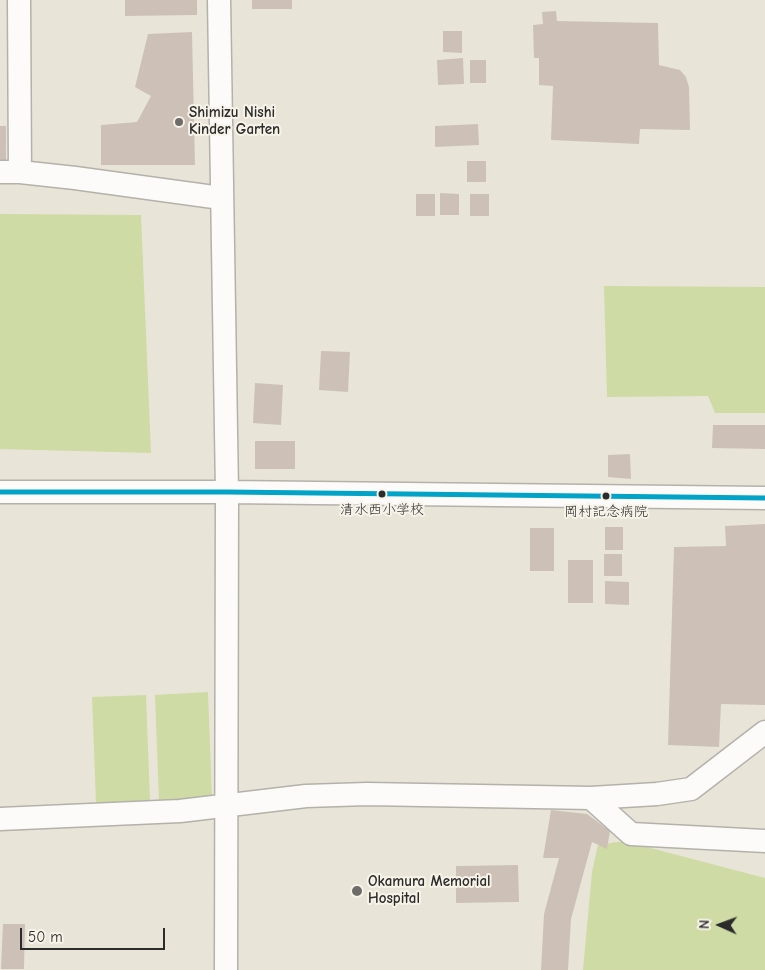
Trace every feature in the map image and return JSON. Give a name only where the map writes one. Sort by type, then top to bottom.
[{"type":"street","points":[[19,0],[10,172],[221,198]]},
{"type":"street","points":[[219,0],[227,492],[226,970]]},
{"type":"street","points":[[0,492],[227,492],[765,498]]},
{"type":"street","points":[[0,819],[180,811],[306,796],[367,794],[591,798],[657,794],[691,789],[765,732]]},
{"type":"street","points":[[591,798],[630,834],[765,841]]},
{"type":"green space","points":[[0,214],[141,215],[151,453],[0,449]]},
{"type":"green space","points":[[604,286],[765,287],[765,413],[715,413],[708,396],[607,397]]},
{"type":"green space","points":[[208,692],[212,799],[159,801],[155,695]]},
{"type":"green space","points":[[146,695],[150,801],[96,803],[92,697]]},
{"type":"green space","points":[[624,841],[765,878],[765,970],[583,970],[592,872],[598,845]]},
{"type":"building","points":[[125,0],[197,0],[197,15],[125,16]]},
{"type":"building","points":[[252,0],[292,0],[292,9],[252,9]]},
{"type":"building","points":[[556,11],[557,21],[658,23],[659,65],[680,70],[686,77],[689,87],[690,130],[640,129],[639,144],[551,140],[553,86],[539,85],[539,58],[534,58],[533,25],[543,24],[542,12]]},
{"type":"building","points":[[443,31],[462,31],[462,53],[443,52]]},
{"type":"building","points":[[192,32],[195,165],[101,165],[101,125],[137,122],[151,96],[135,87],[148,34]]},
{"type":"building","points":[[463,58],[464,84],[438,85],[437,60]]},
{"type":"building","points":[[470,60],[486,60],[486,83],[470,83]]},
{"type":"building","points":[[478,124],[479,145],[435,147],[435,126]]},
{"type":"building","points":[[0,126],[6,126],[6,161],[0,161]]},
{"type":"building","points":[[467,161],[486,161],[486,182],[467,182]]},
{"type":"building","points":[[440,193],[459,194],[459,215],[440,215]]},
{"type":"building","points":[[416,194],[435,194],[435,216],[416,216]]},
{"type":"building","points":[[470,194],[489,194],[489,216],[470,216]]},
{"type":"building","points":[[321,351],[350,352],[348,392],[319,390]]},
{"type":"building","points":[[255,383],[283,385],[281,425],[253,423]]},
{"type":"building","points":[[713,425],[765,425],[765,449],[712,448]]},
{"type":"building","points":[[255,441],[295,441],[295,469],[255,469]]},
{"type":"building","points":[[630,454],[631,479],[608,477],[608,455]]},
{"type":"building","points":[[765,524],[765,705],[721,704],[719,747],[668,745],[674,547],[726,546],[725,526]]},
{"type":"building","points":[[605,527],[623,527],[623,550],[605,550]]},
{"type":"building","points":[[530,528],[554,528],[554,571],[530,571]]},
{"type":"building","points":[[604,554],[622,554],[622,576],[604,576]]},
{"type":"building","points":[[568,560],[593,560],[593,603],[568,603]]},
{"type":"building","points":[[605,581],[629,582],[629,605],[605,604]]},
{"type":"building","points":[[551,810],[587,814],[610,831],[607,849],[592,842],[571,919],[568,970],[541,970],[544,914],[559,858],[543,858]]},
{"type":"building","points":[[518,865],[519,902],[456,903],[456,866]]},
{"type":"building","points":[[3,924],[25,924],[24,969],[1,969]]},
{"type":"transit line","points":[[0,492],[227,492],[765,498]]},
{"type":"place","name":"Shimizu Nishi Kinder Garten","points":[[179,122]]},
{"type":"place","name":"清水西小学校","points":[[382,494]]},
{"type":"place","name":"岡村記念病院","points":[[606,496]]},
{"type":"place","name":"Okamura Memorial Hospital","points":[[357,891]]}]
